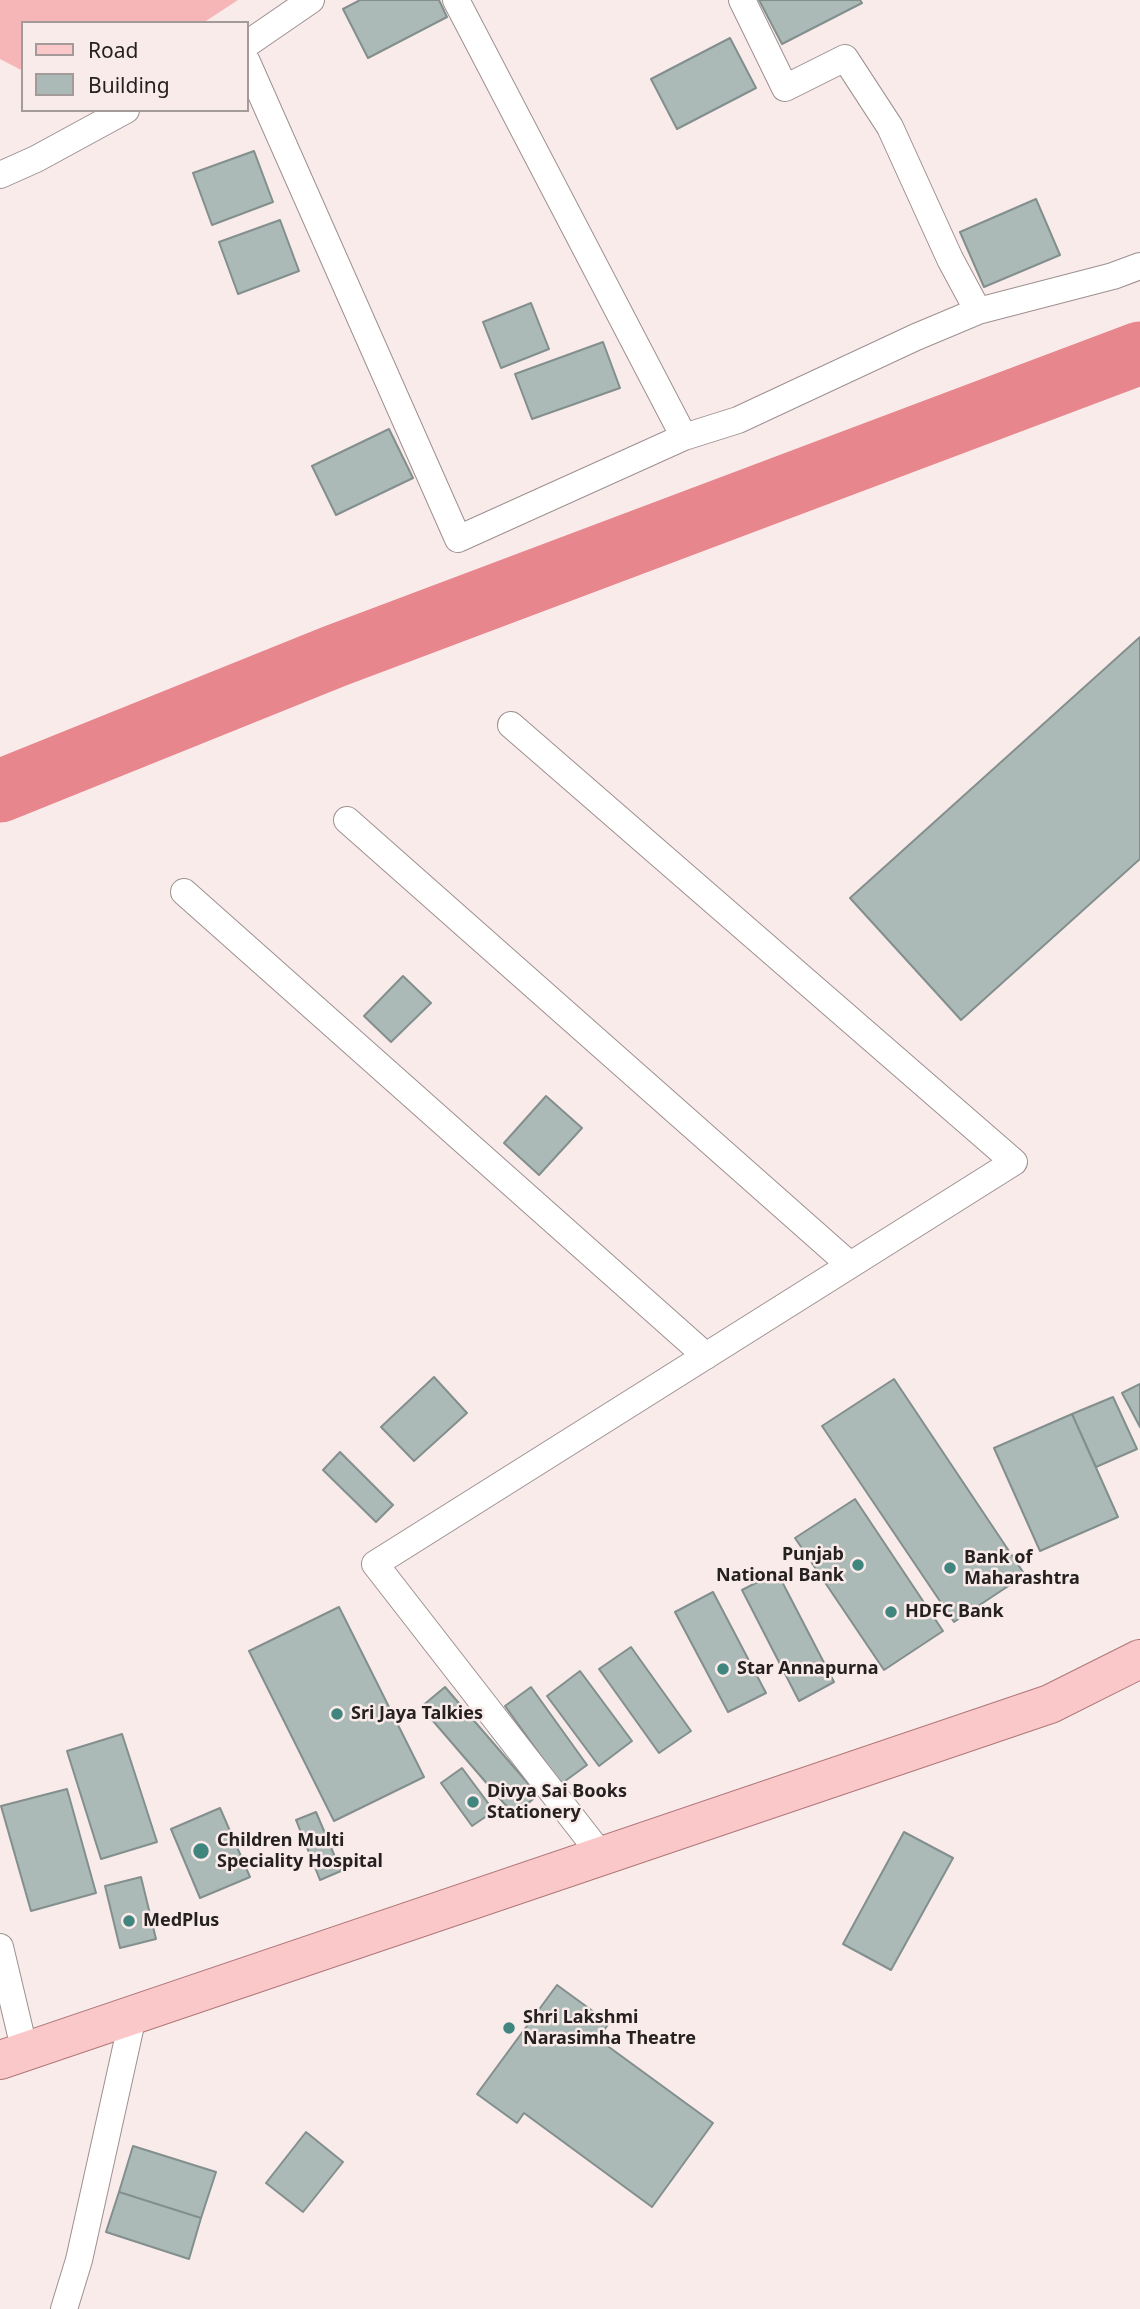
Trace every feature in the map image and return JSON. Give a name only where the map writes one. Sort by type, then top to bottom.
[{"type":"main road","points":[[12,2056],[1050,1704],[1140,1659]]},
{"type":"street","points":[[248,43],[311,0]]},
{"type":"street","points":[[456,0],[684,436]]},
{"type":"street","points":[[742,0],[785,88],[845,58],[890,127],[950,259],[978,311]]},
{"type":"street","points":[[248,64],[458,539],[684,436],[738,419],[978,311],[1113,276],[1140,266]]},
{"type":"street","points":[[0,175],[36,159],[122,112]]},
{"type":"street","points":[[511,725],[1014,1162],[375,1564],[602,1856]]},
{"type":"street","points":[[347,820],[850,1265]]},
{"type":"street","points":[[184,892],[706,1356]]},
{"type":"street","points":[[0,1947],[12,2056]]},
{"type":"street","points":[[64,2309],[79,2260],[133,2016]]},
{"type":"shaded area","points":[[0,0],[238,0],[206,21],[21,21],[21,70],[0,59]]},
{"type":"building","points":[[360,0],[439,0],[447,17],[368,58],[343,9]]},
{"type":"building","points":[[759,0],[860,0],[862,3],[782,44]]},
{"type":"building","points":[[730,38],[756,88],[677,129],[651,79]]},
{"type":"building","points":[[254,151],[273,202],[212,225],[193,173]]},
{"type":"building","points":[[1036,199],[1060,255],[984,287],[960,232]]},
{"type":"building","points":[[280,220],[299,271],[238,294],[219,242]]},
{"type":"building","points":[[531,303],[549,349],[501,368],[483,322]]},
{"type":"building","points":[[603,342],[620,388],[532,419],[515,374]]},
{"type":"building","points":[[389,429],[413,478],[336,515],[312,466]]},
{"type":"building","points":[[1140,637],[1140,859],[961,1020],[850,898]]},
{"type":"building","points":[[403,976],[431,1003],[391,1042],[364,1016]]},
{"type":"building","points":[[546,1096],[582,1128],[539,1175],[504,1143]]},
{"type":"building","points":[[434,1377],[467,1413],[414,1461],[381,1427]]},
{"type":"building","points":[[894,1379],[1025,1575],[954,1622],[822,1426]]},
{"type":"building","points":[[1140,1384],[1140,1427],[1122,1393]]},
{"type":"building","points":[[1113,1397],[1137,1449],[1096,1467],[1072,1414]]},
{"type":"building","points":[[1072,1414],[1118,1517],[1040,1551],[994,1448]]},
{"type":"building","points":[[340,1452],[393,1505],[376,1522],[323,1470]]},
{"type":"building","points":[[855,1499],[943,1631],[884,1670],[795,1538]]},
{"type":"building","points":[[777,1572],[834,1682],[799,1701],[742,1590]]},
{"type":"building","points":[[713,1592],[766,1693],[728,1712],[675,1612]]},
{"type":"building","name":"Sri Jaya Talkies","points":[[339,1607],[424,1777],[334,1821],[249,1651]]},
{"type":"building","points":[[631,1647],[691,1731],[659,1753],[599,1669]]},
{"type":"building","points":[[580,1671],[632,1741],[599,1766],[547,1696]]},
{"type":"building","points":[[445,1687],[538,1795],[514,1815],[421,1707]]},
{"type":"building","points":[[531,1687],[587,1765],[561,1784],[505,1706]]},
{"type":"building","points":[[122,1734],[157,1842],[101,1859],[67,1751]]},
{"type":"building","points":[[462,1768],[494,1811],[472,1826],[441,1783]]},
{"type":"building","points":[[67,1789],[96,1893],[31,1911],[1,1806]]},
{"type":"building","points":[[220,1808],[250,1877],[200,1898],[171,1829]]},
{"type":"building","points":[[316,1812],[341,1871],[320,1880],[296,1820]]},
{"type":"building","points":[[904,1832],[953,1858],[891,1970],[843,1944]]},
{"type":"building","points":[[141,1877],[156,1939],[120,1948],[105,1886]]},
{"type":"building","points":[[557,1985],[609,2023],[598,2039],[713,2123],[652,2207],[524,2113],[517,2123],[477,2094]]},
{"type":"building","points":[[306,2132],[343,2162],[303,2212],[266,2183]]},
{"type":"building","points":[[133,2146],[216,2172],[201,2218],[119,2192]]},
{"type":"building","points":[[119,2192],[201,2218],[189,2259],[106,2232]]},
{"type":"waterway","points":[[0,791],[335,656],[1140,353]]},
{"type":"place","name":"Punjab National Bank","points":[[858,1565]]},
{"type":"place","name":"Bank of Maharashtra","points":[[950,1568]]},
{"type":"place","name":"HDFC Bank","points":[[891,1612]]},
{"type":"place","name":"Star Annapurna","points":[[723,1669]]},
{"type":"place","name":"Sri Jaya Talkies","points":[[337,1714]]},
{"type":"place","name":"Divya Sai Books Stationery","points":[[473,1802]]},
{"type":"place","name":"Children Multi Speciality Hospital","points":[[201,1851]]},
{"type":"place","name":"MedPlus","points":[[129,1921]]},
{"type":"place","name":"Shri Lakshmi Narasimha Theatre","points":[[509,2028]]}]
